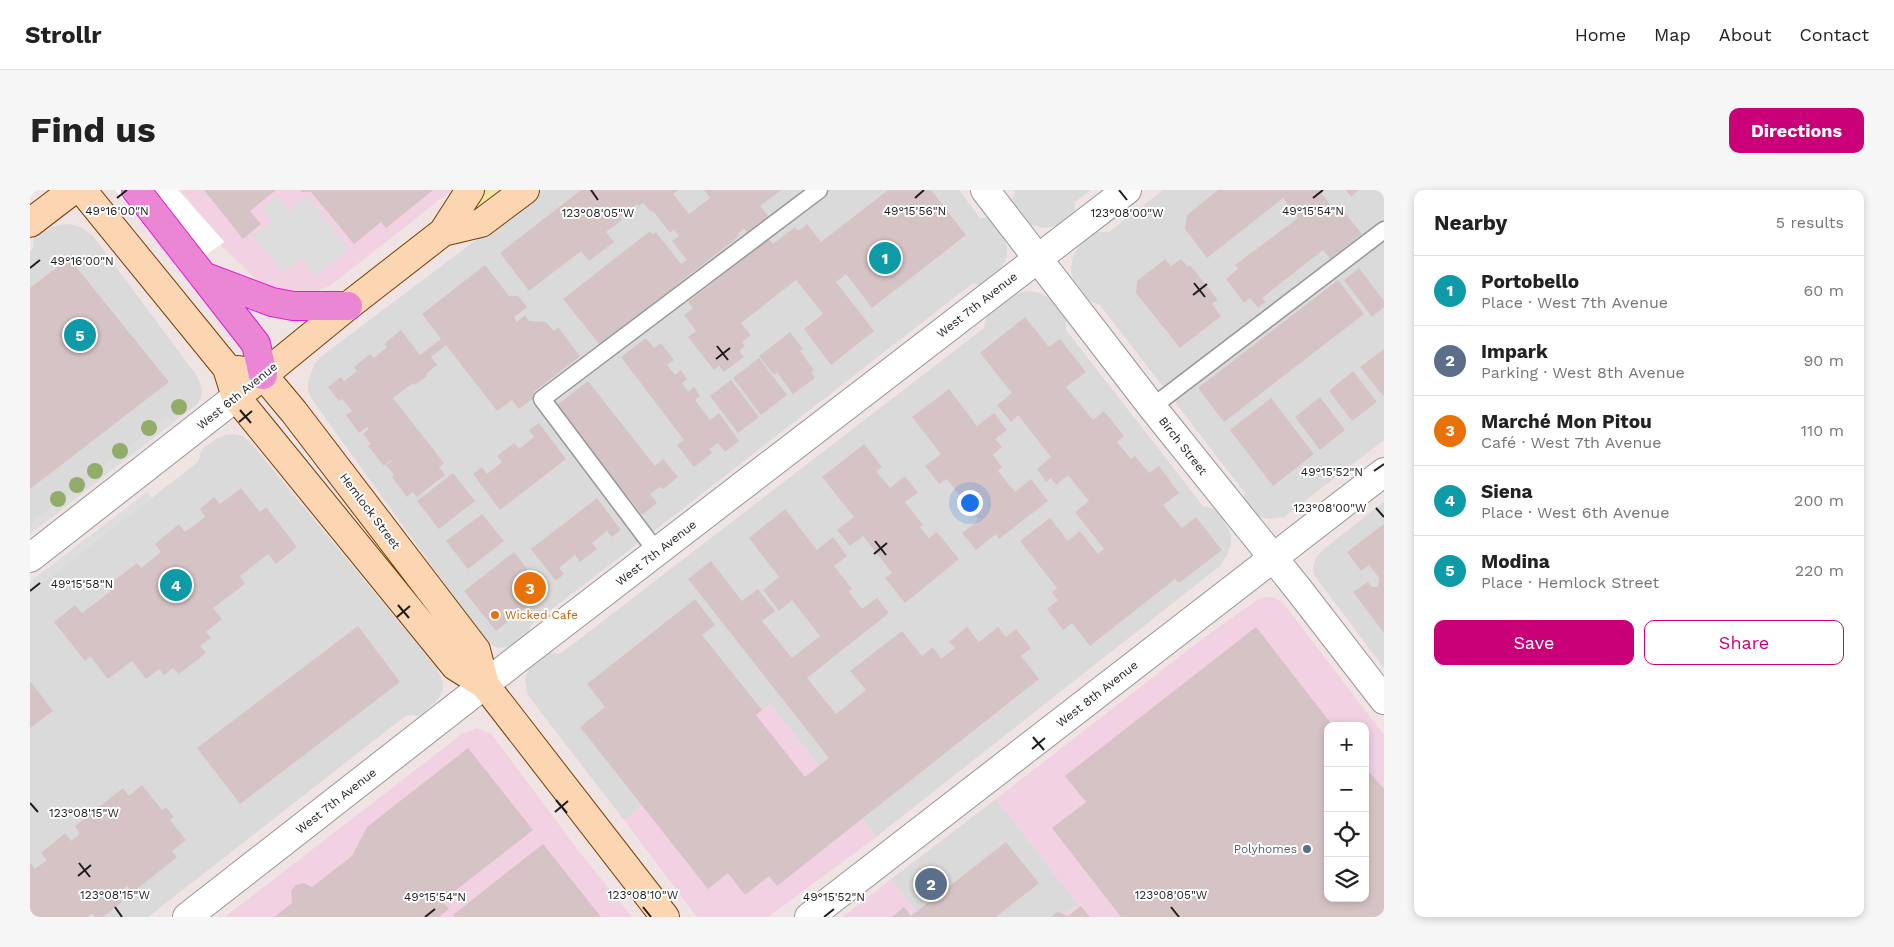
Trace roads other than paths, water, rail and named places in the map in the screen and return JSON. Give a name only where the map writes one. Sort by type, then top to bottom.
[{"type":"highway","points":[[136,190],[256,344],[263,375]]},
{"type":"highway","points":[[198,270],[272,302],[293,306],[348,306]]},
{"type":"street","points":[[30,223],[73,190]]},
{"type":"street","name":"Hemlock Street","points":[[82,190],[227,368],[236,398],[455,666],[485,685],[666,917]]},
{"type":"street","name":"West 6th Avenue","points":[[30,558],[236,398],[442,232],[470,190]]},
{"type":"street","name":"West 6th Avenue","points":[[442,232],[481,223],[525,190]]},
{"type":"street","name":"Birch Street","points":[[984,190],[1152,407],[1384,700]]},
{"type":"street","name":"West 7th Avenue","points":[[187,917],[1127,190]]},
{"type":"street","points":[[227,368],[263,375]]},
{"type":"street","name":"Hemlock Street","points":[[263,375],[294,412],[476,650],[485,685]]},
{"type":"street","name":"West 8th Avenue","points":[[809,917],[1384,472]]},
{"type":"lane","points":[[657,552],[542,398],[819,190]]},
{"type":"lane","points":[[1152,407],[1384,230]]},
{"type":"place","name":"Portobello","points":[[885,258]]},
{"type":"place","name":"Modina","points":[[80,335]]},
{"type":"place","name":"Siena","points":[[176,585]]},
{"type":"place","name":"Marché Mon Pitou","points":[[530,588]]},
{"type":"place","name":"Wicked Cafe","points":[[495,615]]},
{"type":"place","name":"Polyhomes","points":[[1307,849]]},
{"type":"place","name":"Impark","points":[[931,884]]}]
